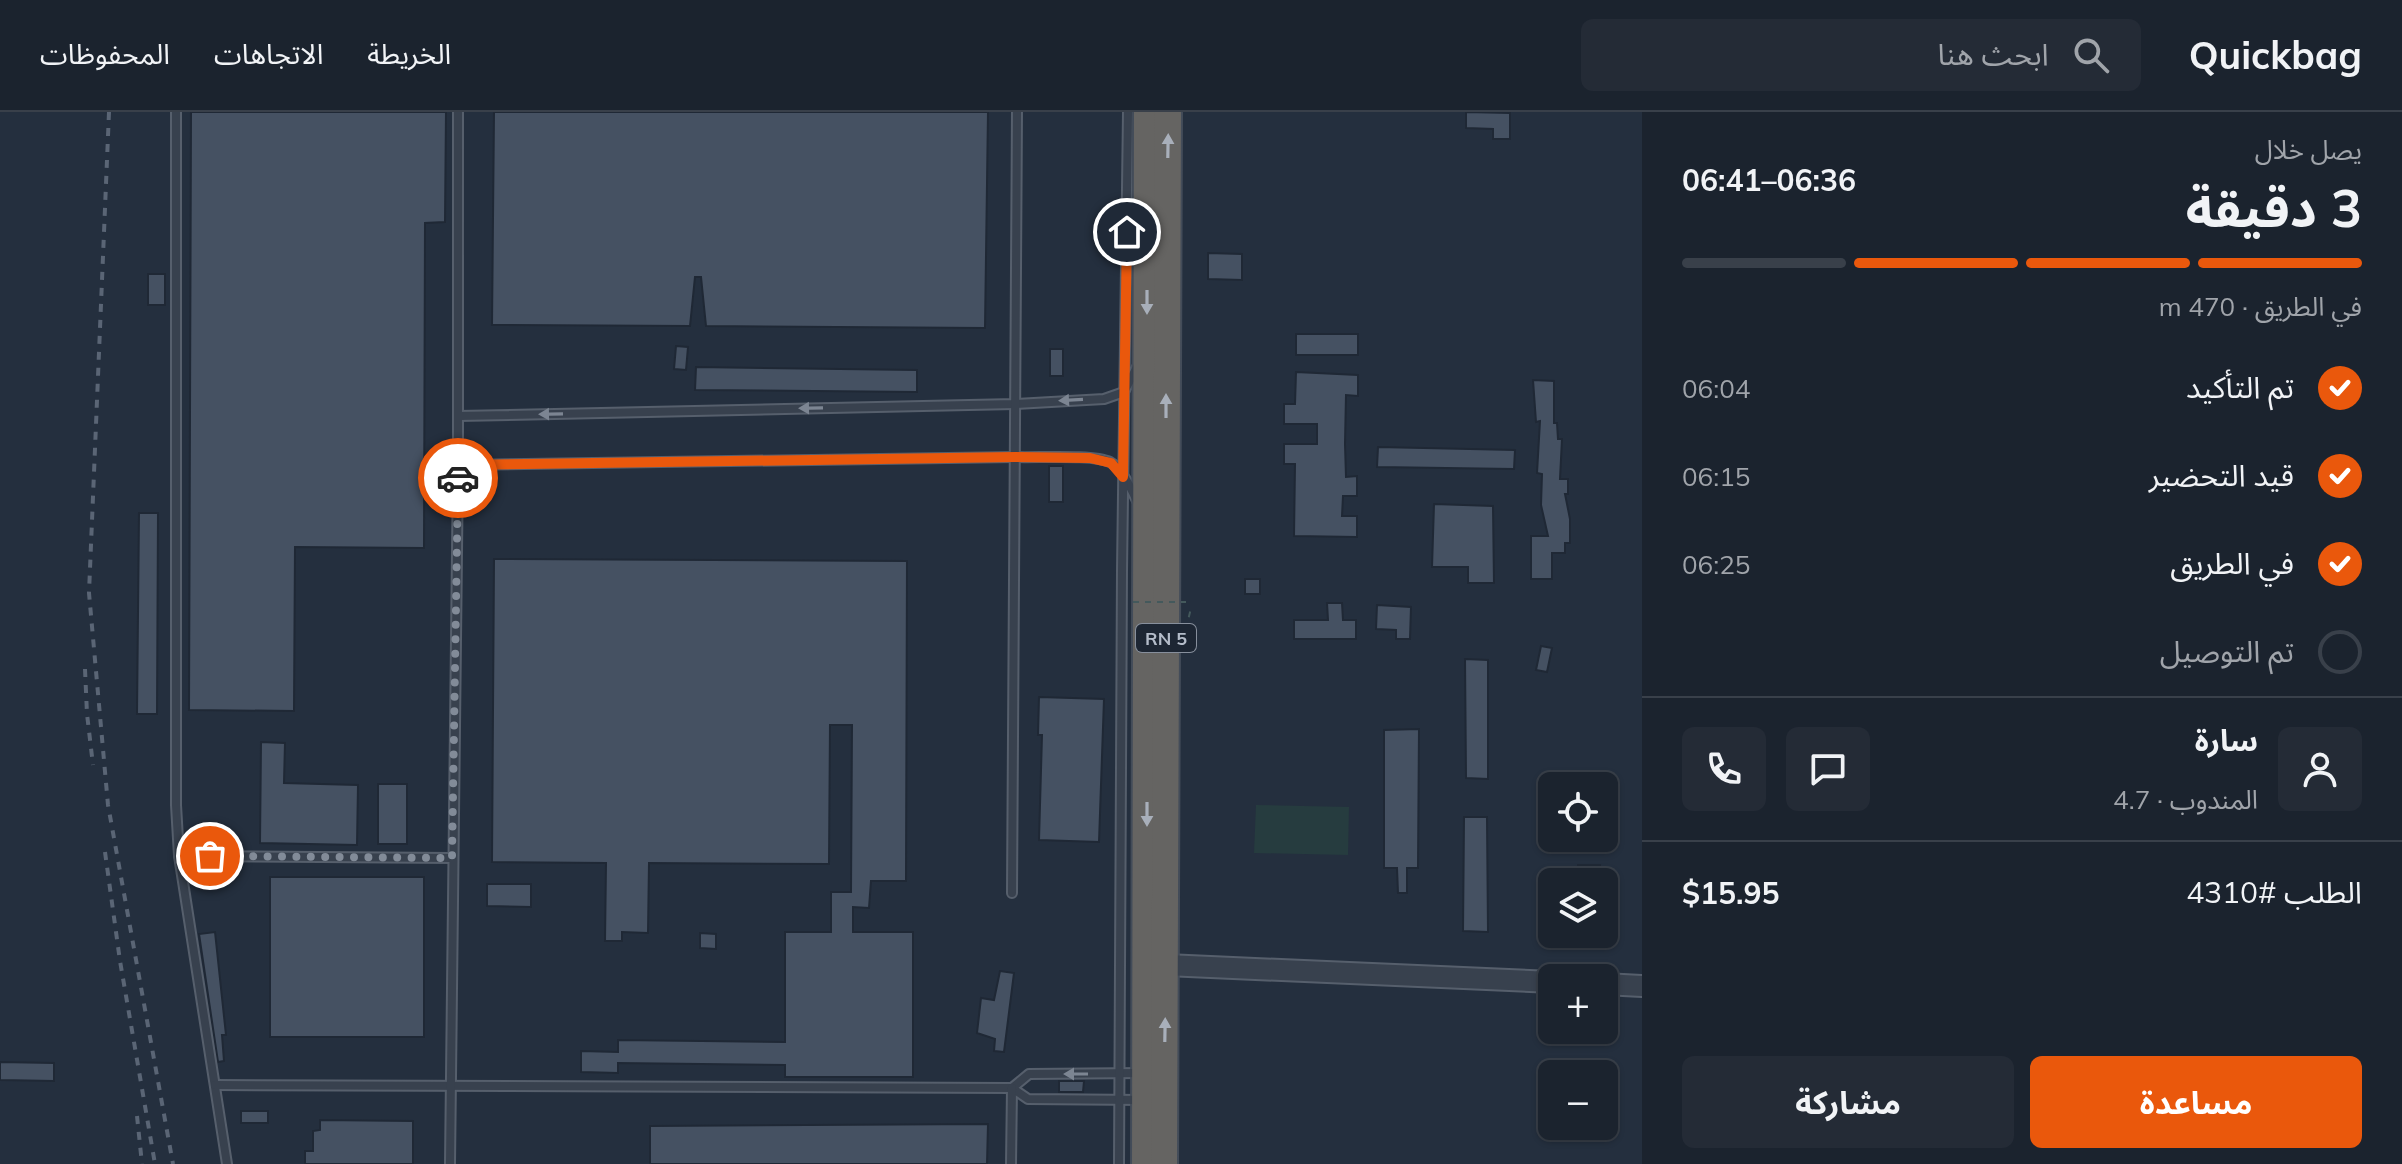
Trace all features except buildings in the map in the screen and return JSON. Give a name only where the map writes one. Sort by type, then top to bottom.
[{"type":"highway","name":"RN 5","points":[[1145,1164],[1133,1100],[1133,1074],[1147,521],[1147,112]]},
{"type":"highway","name":"RN 5","points":[[1164,1164],[1168,112]]},
{"type":"street","points":[[1166,965],[1538,981]]},
{"type":"street","points":[[1618,985],[1642,986]]},
{"type":"lane","points":[[176,112],[176,805],[179,856],[227,1164]]},
{"type":"lane","points":[[450,1164],[458,465],[458,112]]},
{"type":"lane","points":[[1012,893],[1017,112]]},
{"type":"lane","points":[[1011,1164],[1012,1088],[1029,1074],[1133,1074],[1123,477],[1128,112]]},
{"type":"lane","points":[[458,416],[1015,404],[1104,399],[1124,392],[1147,346]]},
{"type":"lane","points":[[458,465],[1090,458],[1111,463],[1123,477],[1147,521]]},
{"type":"lane","points":[[179,856],[452,858]]},
{"type":"lane","points":[[215,1085],[1012,1088],[1028,1099],[1133,1100],[1119,1164]]},
{"type":"path","points":[[1133,602],[1186,602]]},
{"type":"green space","points":[[1256,805],[1349,807],[1348,855],[1254,853]]},
{"type":"railway","points":[[109,112],[89,593],[108,805],[173,1164]]},
{"type":"railway","points":[[85,669],[93,765]]},
{"type":"railway","points":[[105,852],[120,961],[155,1164]]},
{"type":"railway","points":[[137,1116],[142,1164]]},
{"type":"way so far","points":[[210,856],[452,858],[458,478]]},
{"type":"route","points":[[458,478],[458,465],[1015,457],[1090,458],[1111,463],[1123,477],[1127,232]]}]
